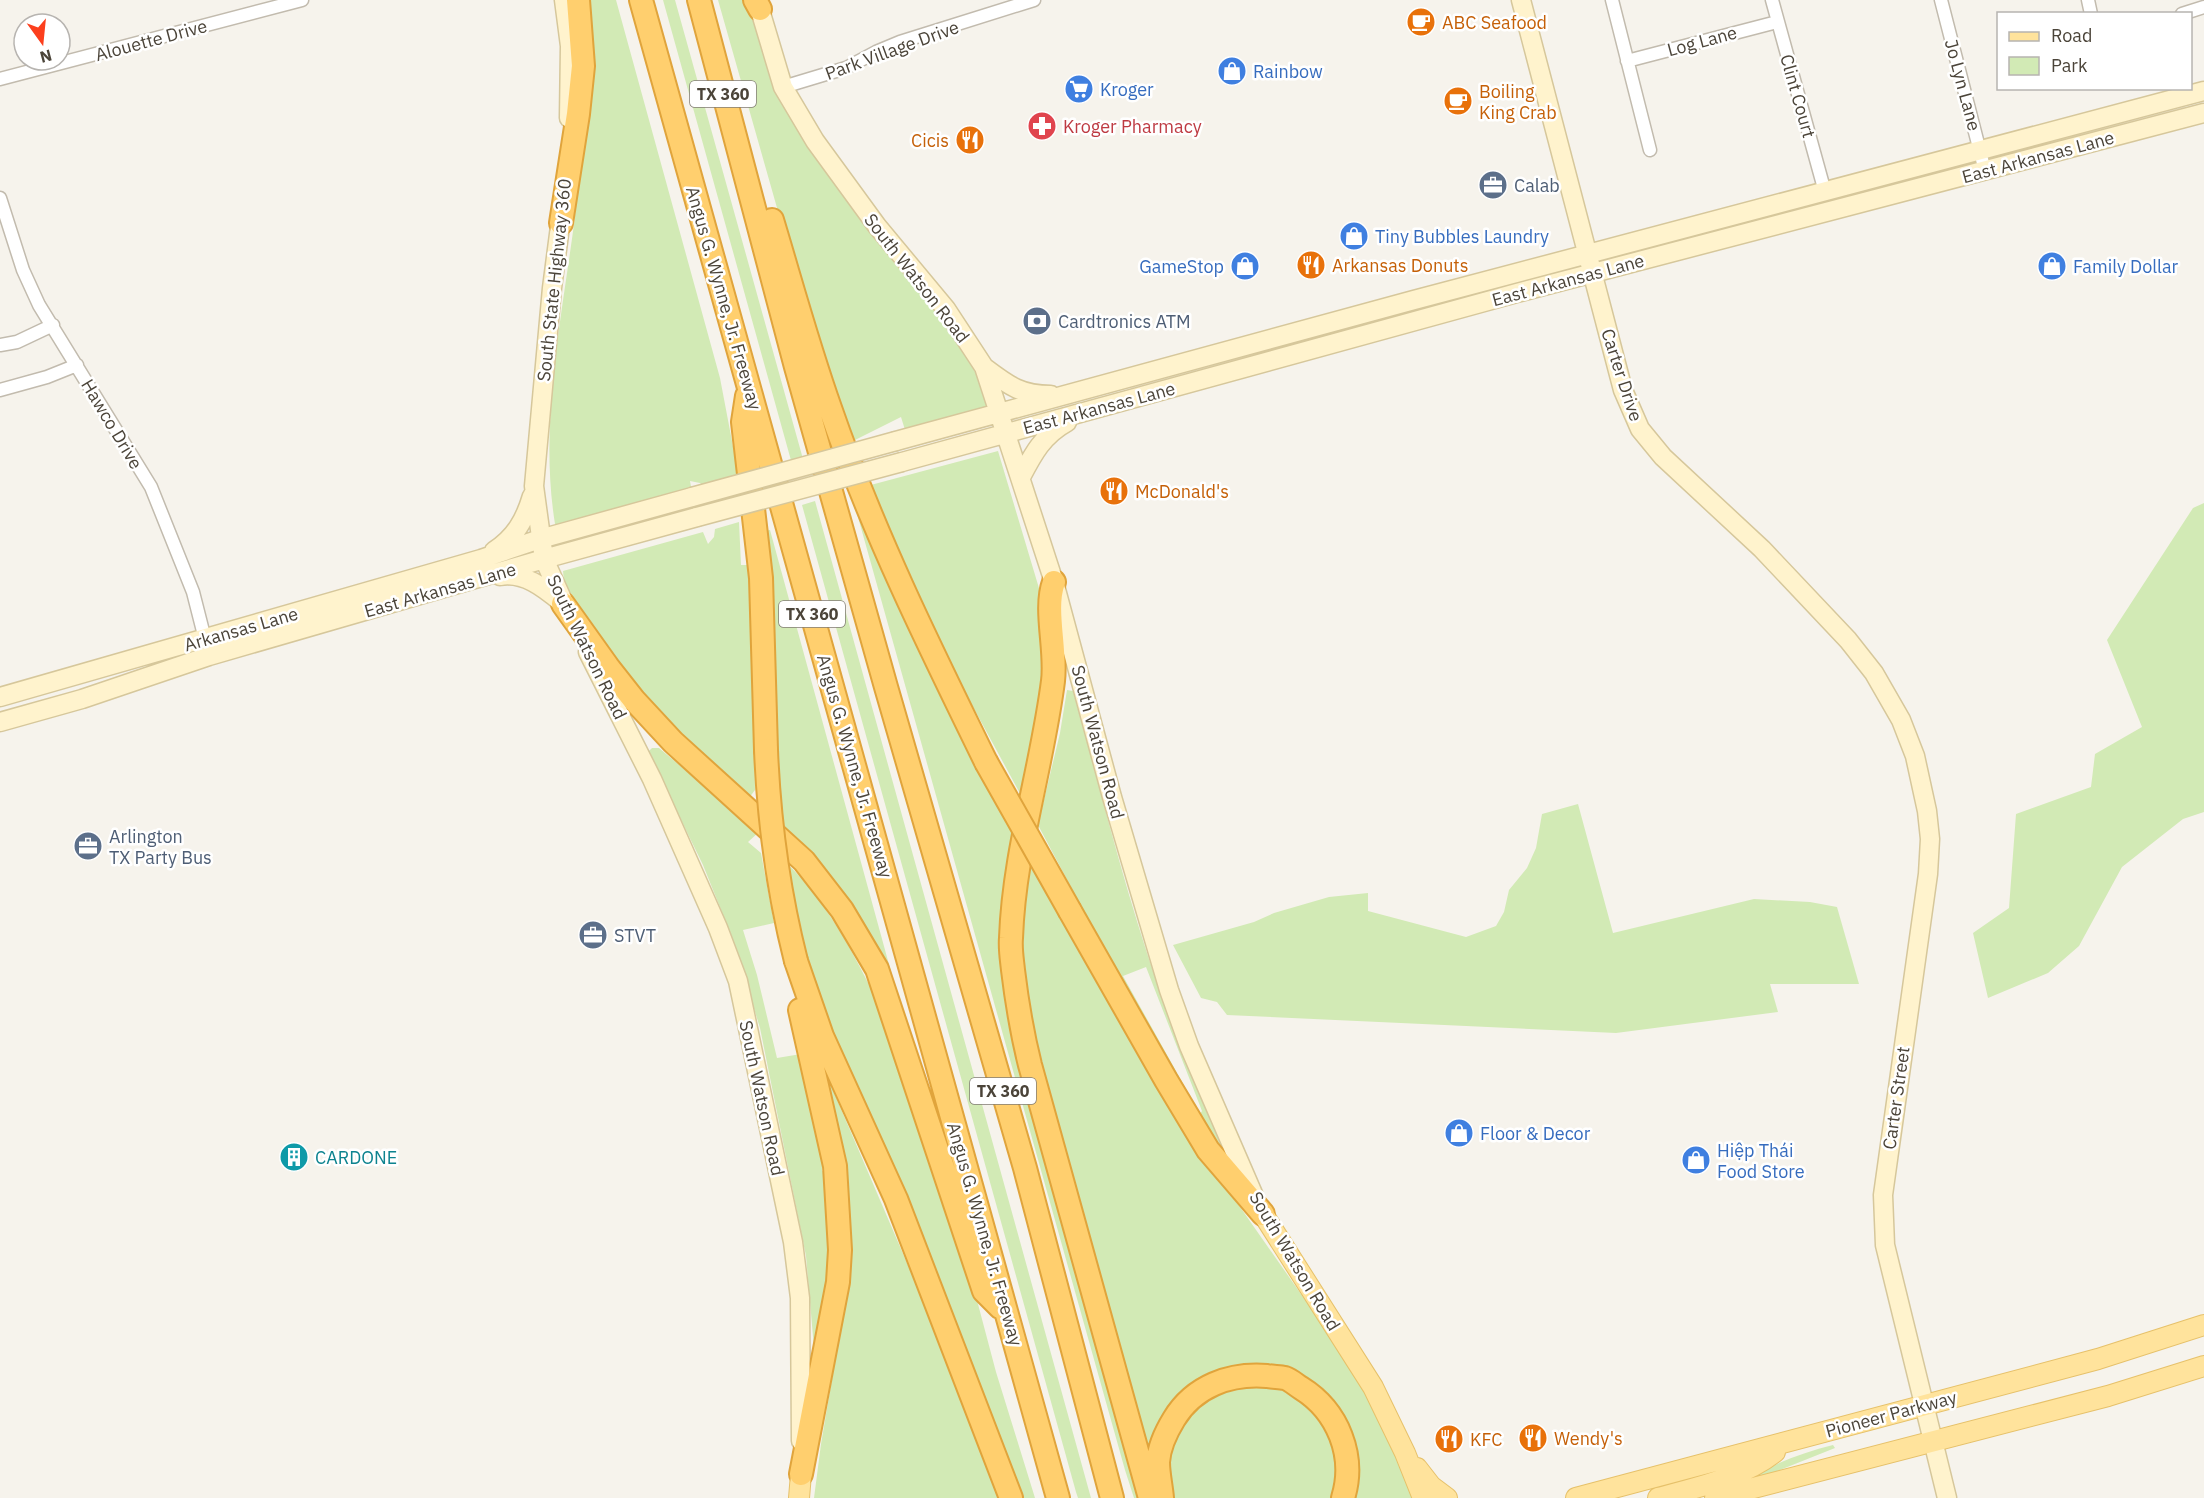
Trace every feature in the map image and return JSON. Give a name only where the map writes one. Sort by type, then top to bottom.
[{"type":"highway","points":[[561,224],[579,114],[583,66],[578,0]]},
{"type":"highway","name":"Angus G. Wynne, Jr. Freeway","points":[[641,0],[1058,1498]]},
{"type":"highway","name":"TX 360","points":[[699,0],[747,184],[882,675],[1025,1167],[1112,1498]]},
{"type":"highway","points":[[747,184],[771,217],[830,408],[865,500],[928,643],[986,762],[1208,1150],[1263,1214]]},
{"type":"highway","points":[[748,385],[743,422],[761,578],[768,810],[776,873],[796,961],[822,1036],[897,1199],[1011,1498]]},
{"type":"highway","points":[[1054,582],[1050,593],[1054,679],[1015,877],[1011,941],[1017,1004],[1033,1076],[1150,1498]]},
{"type":"highway","points":[[564,604],[634,700],[673,742],[804,861],[842,910],[877,969],[984,1292],[1007,1315]]},
{"type":"highway","points":[[796,961],[798,999],[835,1166],[840,1250],[838,1282],[801,1474]]},
{"type":"highway","points":[[1162,1498],[1158,1461],[1162,1442],[1179,1411],[1205,1388],[1224,1379],[1252,1375],[1286,1378],[1322,1403],[1329,1412],[1341,1436],[1346,1454],[1348,1478],[1343,1498]]},
{"type":"main road","name":"South State Highway 360","points":[[544,559],[534,486],[552,288],[568,156],[570,46],[564,0]]},
{"type":"main road","name":"Carter Drive","points":[[1521,0],[1623,390],[1640,429],[1679,472],[1762,549],[1848,640],[1874,673],[1888,699]]},
{"type":"main road","name":"South Watson Road","points":[[757,3],[783,87],[815,141],[877,226],[946,309],[984,367],[1054,582],[1112,797],[1169,990],[1189,1046],[1263,1214],[1373,1387],[1405,1453],[1423,1498]]},
{"type":"main road","name":"East Arkansas Lane","points":[[481,560],[540,539],[896,441],[2204,91]]},
{"type":"main road","name":"East Arkansas Lane","points":[[0,722],[82,699],[207,648],[478,580],[544,559],[1592,273],[2204,113]]},
{"type":"main road","points":[[984,367],[1020,391],[1040,395],[1071,394]]},
{"type":"main road","points":[[1021,477],[1036,449],[1048,434],[1087,412]]},
{"type":"main road","points":[[481,560],[502,546],[519,527],[527,515],[534,486]]},
{"type":"main road","name":"South Watson Road","points":[[544,559],[564,604],[652,779],[718,928],[738,981],[793,1242],[800,1298],[801,1474],[799,1498]]},
{"type":"main road","name":"Arkansas Lane","points":[[0,697],[207,648],[481,560]]},
{"type":"main road","points":[[478,580],[507,575],[519,576],[538,585],[564,604]]},
{"type":"main road","name":"Carter Street","points":[[1888,699],[1901,720],[1915,756],[1927,811],[1930,838],[1928,874],[1883,1195],[1885,1245],[1947,1498]]},
{"type":"main road","name":"Pioneer Parkway","points":[[1576,1498],[2098,1359],[2204,1325]]},
{"type":"main road","name":"Pioneer Parkway","points":[[1715,1498],[2108,1396],[2204,1366]]},
{"type":"main road","points":[[1658,1498],[1715,1482],[1769,1457],[1783,1443]]},
{"type":"main road","points":[[1405,1453],[1431,1486],[1447,1498]]},
{"type":"street","name":"Alouette Drive","points":[[0,79],[302,0]]},
{"type":"street","name":"Park Village Drive","points":[[783,87],[846,68],[900,42],[1034,0]]},
{"type":"street","points":[[1612,0],[1650,150]]},
{"type":"street","name":"Clint Court","points":[[1772,0],[1825,192]]},
{"type":"street","name":"Jo Lyn Lane","points":[[1941,0],[1985,171]]},
{"type":"street","points":[[2188,12],[2204,7]]},
{"type":"street","name":"Log Lane","points":[[1627,61],[1777,22]]},
{"type":"street","name":"Hawco Drive","points":[[0,198],[23,270],[39,304],[151,487],[193,592],[207,648]]},
{"type":"street","points":[[0,345],[34,335],[53,325]]},
{"type":"street","points":[[0,390],[77,365]]},
{"type":"green space","points":[[584,0],[616,0],[720,378],[739,478],[704,487],[700,483],[690,481],[692,492],[560,528],[555,524],[549,449],[558,336],[583,145]]},
{"type":"green space","points":[[663,0],[675,0],[803,459],[792,464]]},
{"type":"green space","points":[[718,0],[745,0],[787,106],[942,316],[971,363],[991,408],[906,433],[901,417],[851,442],[808,317]]},
{"type":"green space","points":[[998,451],[1047,615],[1049,653],[1023,799],[914,598],[867,486]]},
{"type":"green space","points":[[815,501],[1091,1498],[1078,1498],[1076,1492],[802,505]]},
{"type":"green space","points":[[2204,503],[2204,812],[2183,819],[2122,867],[2079,946],[2048,973],[1988,998],[1973,933],[2009,908],[2016,814],[2091,787],[2095,754],[2142,727],[2107,640],[2193,508]]},
{"type":"green space","points":[[861,508],[1018,834],[1006,972],[1143,1498],[1134,1498],[1125,1470],[856,510]]},
{"type":"green space","points":[[739,522],[741,565],[749,565],[754,694],[755,790],[749,798],[661,723],[575,607],[564,581],[563,571],[703,532],[708,544],[714,537],[715,529]]},
{"type":"green space","points":[[770,530],[899,1001],[889,979],[780,827],[763,531]]},
{"type":"green space","points":[[1067,690],[1073,691],[1121,865],[1161,995],[1184,1055],[1238,1175],[1175,1083],[1038,825],[1060,733]],"holes":[[[1146,967],[1202,1111],[1200,1114],[1123,976]]]},
{"type":"green space","points":[[652,748],[659,748],[759,832],[748,842],[761,853],[774,923],[743,930],[757,975],[777,1058],[801,1054],[828,1195],[828,1261],[823,1304],[814,1348],[806,1256],[760,1028],[732,937],[703,865],[648,752]]},
{"type":"green space","points":[[1578,804],[1613,933],[1754,899],[1810,902],[1837,907],[1859,984],[1770,984],[1778,1012],[1616,1033],[1227,1015],[1217,1002],[1201,998],[1173,945],[1254,922],[1274,913],[1329,897],[1368,893],[1368,911],[1466,937],[1496,926],[1504,912],[1509,890],[1527,868],[1536,848],[1542,814]]},
{"type":"green space","points":[[1028,852],[1210,1164],[1338,1347],[1380,1419],[1414,1498],[1352,1498],[1317,1392],[1222,1375],[1147,1457],[1026,1013],[1020,928]]},
{"type":"green space","points":[[785,861],[812,891],[844,938],[883,1014],[974,1289],[996,1372],[1035,1498],[1023,1498],[975,1372],[834,1044],[795,924]]},
{"type":"green space","points":[[826,1074],[940,1340],[999,1498],[814,1498],[844,1308]]},
{"type":"green space","points":[[1244,1383],[1287,1389],[1300,1395],[1337,1438],[1339,1498],[1168,1498],[1166,1484],[1172,1437],[1202,1399]]},
{"type":"green space","points":[[1833,1445],[1835,1448],[1744,1482],[1787,1460]]},
{"type":"place","name":"ABC Seafood","points":[[1421,22]]},
{"type":"place","name":"Rainbow","points":[[1232,71]]},
{"type":"place","name":"Kroger","points":[[1079,89]]},
{"type":"place","name":"Boiling King Crab","points":[[1458,101]]},
{"type":"place","name":"Kroger Pharmacy","points":[[1042,126]]},
{"type":"place","name":"Cicis","points":[[970,140]]},
{"type":"place","name":"Calab","points":[[1493,185]]},
{"type":"place","name":"Tiny Bubbles Laundry","points":[[1354,236]]},
{"type":"place","name":"Arkansas Donuts","points":[[1311,265]]},
{"type":"place","name":"GameStop","points":[[1245,266]]},
{"type":"place","name":"Family Dollar","points":[[2052,266]]},
{"type":"place","name":"Cardtronics ATM","points":[[1037,321]]},
{"type":"place","name":"McDonald's","points":[[1114,491]]},
{"type":"place","name":"Arlington TX Party Bus","points":[[88,846]]},
{"type":"place","name":"STVT","points":[[593,935]]},
{"type":"place","name":"Floor & Decor","points":[[1459,1133]]},
{"type":"place","name":"CARDONE","points":[[294,1157]]},
{"type":"place","name":"Hiệp Thái Food Store","points":[[1696,1160]]},
{"type":"place","name":"Wendy's","points":[[1533,1438]]},
{"type":"place","name":"KFC","points":[[1449,1439]]}]
